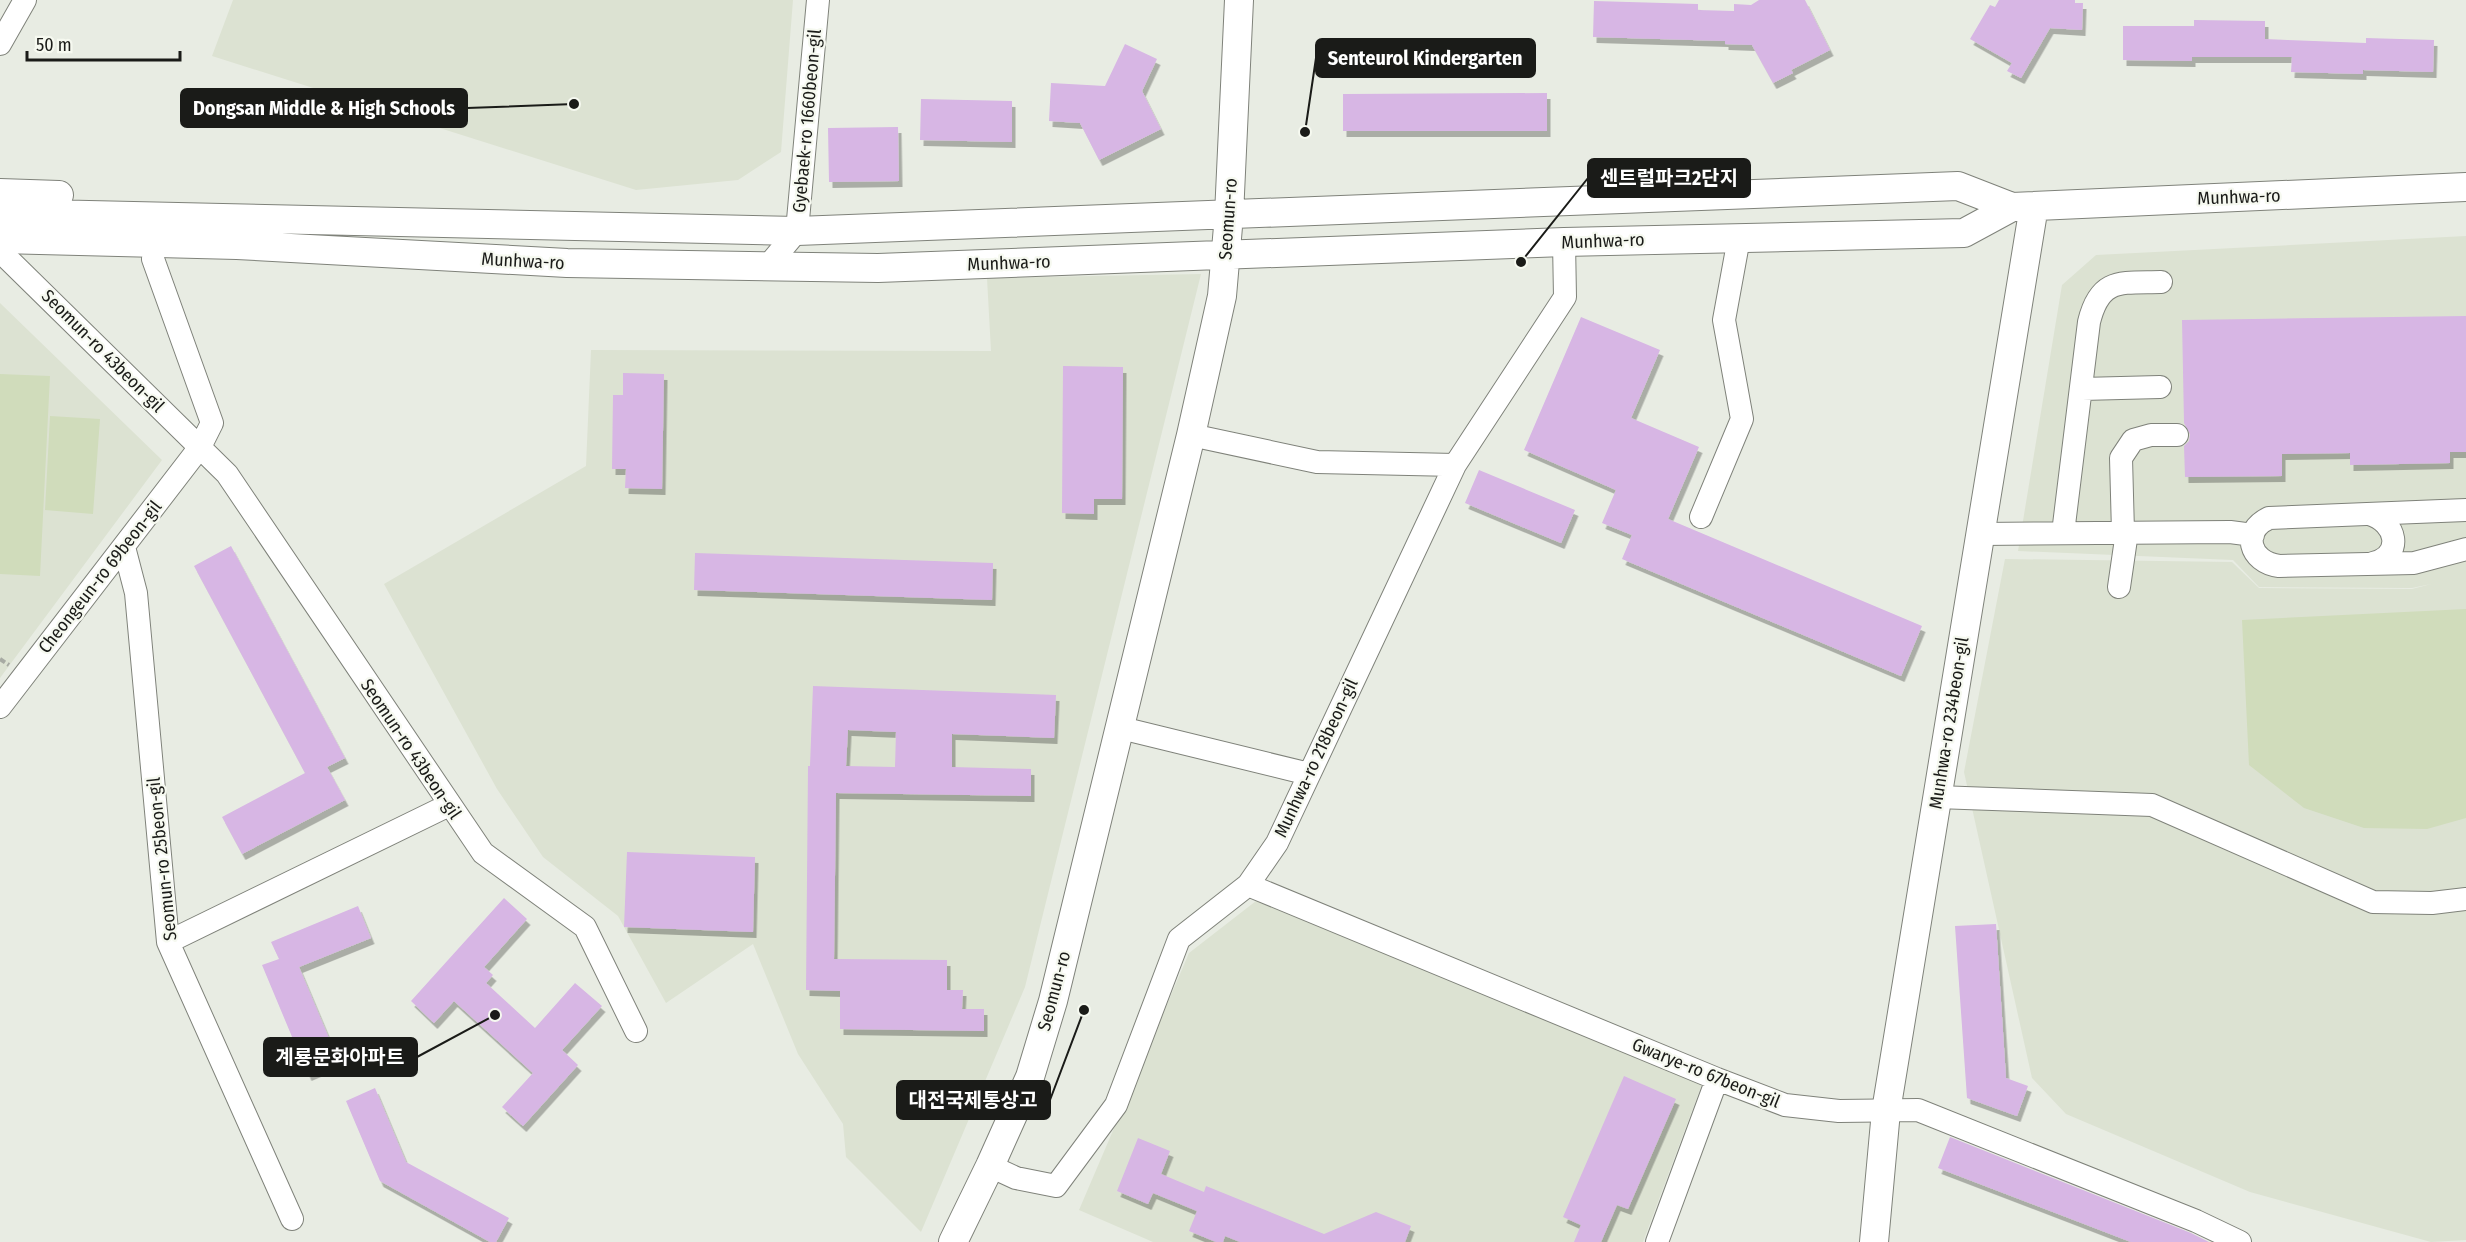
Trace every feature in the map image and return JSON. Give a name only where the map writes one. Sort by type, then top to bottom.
[{"type":"main road","name":"Seomun-ro","points":[[953,1242],[1030,1077],[1053,1001],[1191,435],[1222,296],[1229,215],[1239,0]]},
{"type":"main road","name":"Munhwa-ro","points":[[0,213],[145,239],[262,219],[797,231],[1958,186],[2023,207]]},
{"type":"main road","name":"Munhwa-ro","points":[[145,239],[177,260],[213,245],[567,264],[878,268],[1564,242],[1964,232],[2023,207],[2466,187]]},
{"type":"main road","points":[[0,193],[200,201],[262,219]]},
{"type":"main road","name":"Munhwa-ro 234beon-gil","points":[[1874,1242],[1886,1112],[1981,534],[2023,207]]},
{"type":"main road","points":[[2,250],[145,239]]},
{"type":"street","points":[[0,44],[26,0]]},
{"type":"street","name":"Gyebaek-ro 1660beon-gil","points":[[767,267],[797,231],[818,0]]},
{"type":"street","points":[[1701,517],[1742,419],[1724,320],[1739,238]]},
{"type":"street","points":[[145,239],[212,423],[200,447]]},
{"type":"street","name":"Munhwa-ro 218beon-gil","points":[[990,1166],[1016,1178],[1056,1186],[1116,1105],[1179,939],[1248,885],[1277,843],[1455,465],[1565,297],[1564,242]]},
{"type":"street","name":"Seomun-ro 43beon-gil","points":[[2,250],[227,474],[483,853],[585,927],[636,1031]]},
{"type":"street","points":[[2063,533],[2089,322],[2094,302],[2106,288],[2125,283],[2161,282]]},
{"type":"street","points":[[2082,389],[2160,387]]},
{"type":"street","points":[[1191,435],[1317,462],[1455,465]]},
{"type":"street","points":[[2119,586],[2125,532],[2121,458],[2133,440],[2151,435],[2177,435]]},
{"type":"street","name":"Cheongeun-ro 69beon-gil","points":[[0,707],[200,447]]},
{"type":"street","points":[[2466,510],[2269,518],[2256,527],[2253,535],[2253,550],[2263,562],[2270,565],[2414,563],[2466,549]]},
{"type":"street","points":[[2369,514],[2384,520],[2392,534],[2393,542],[2387,556],[2373,563]]},
{"type":"street","points":[[1981,534],[2230,532],[2253,535]]},
{"type":"street","name":"Seomun-ro 25beon-gil","points":[[124,547],[136,593],[168,942],[292,1219]]},
{"type":"street","points":[[1121,728],[1309,774]]},
{"type":"street","points":[[1937,796],[2152,805],[2373,902],[2432,903],[2466,899]]},
{"type":"street","points":[[168,942],[449,805]]},
{"type":"street","name":"Gwarye-ro 67beon-gil","points":[[1248,885],[1785,1105],[1839,1111],[1918,1110],[2196,1221],[2240,1242]]},
{"type":"street","points":[[1657,1242],[1717,1079]]},
{"type":"path","points":[[0,659],[10,665]]},
{"type":"shaded area","points":[[233,0],[793,0],[781,152],[738,180],[636,190],[212,56]]},
{"type":"shaded area","points":[[2466,236],[2466,1240],[2431,1242],[2250,1192],[2066,1114],[2032,1078],[1964,772],[2005,559],[2232,562],[2259,588],[2412,589],[2431,584],[2412,588],[2259,587],[2233,560],[2018,551],[2062,285],[2096,255]]},
{"type":"shaded area","points":[[1201,274],[1025,987],[921,1232],[846,1157],[843,1124],[798,1054],[753,944],[666,1003],[618,916],[543,857],[497,789],[384,584],[586,466],[591,350],[991,351],[987,278]]},
{"type":"shaded area","points":[[0,303],[162,460],[0,678]]},
{"type":"shaded area","points":[[1256,901],[1702,1084],[1643,1242],[1153,1242],[1079,1210],[1189,953]]},
{"type":"green space","points":[[0,374],[50,376],[40,576],[0,574]]},
{"type":"green space","points":[[50,416],[100,419],[93,514],[45,510]]},
{"type":"green space","points":[[2466,609],[2466,818],[2427,829],[2364,828],[2304,808],[2249,765],[2242,620]]},
{"type":"building","points":[[1759,0],[1805,0],[1830,50],[1791,70],[1793,73],[1773,83],[1752,45],[1725,44],[1725,41],[1593,37],[1594,1],[1698,4],[1698,10],[1734,11],[1734,4],[1751,5]]},
{"type":"building","points":[[1999,0],[2075,0],[2075,3],[2083,3],[2082,30],[2050,28],[2021,78],[2007,71],[2012,63],[1970,39],[1990,5],[1995,7]]},
{"type":"building","points":[[2194,20],[2265,21],[2265,39],[2366,43],[2366,38],[2434,40],[2433,72],[2363,70],[2363,74],[2291,72],[2292,57],[2192,57],[2192,61],[2123,60],[2123,26],[2194,26]]},
{"type":"building","points":[[1125,44],[1157,59],[1142,91],[1161,129],[1099,160],[1080,123],[1049,121],[1051,83],[1105,86]]},
{"type":"building","points":[[1547,93],[1547,131],[1343,131],[1343,94]]},
{"type":"building","points":[[921,99],[1012,101],[1012,142],[920,140]]},
{"type":"building","points":[[898,127],[899,181],[829,182],[828,128]]},
{"type":"building","points":[[2466,316],[2466,452],[2450,452],[2450,463],[2350,465],[2350,453],[2282,454],[2282,476],[2185,477],[2184,446],[2189,441],[2190,434],[2184,423],[2182,320]]},
{"type":"building","points":[[1581,317],[1660,350],[1631,418],[1699,447],[1668,519],[1922,626],[1901,676],[1622,559],[1632,535],[1602,523],[1616,490],[1524,450]]},
{"type":"building","points":[[1063,366],[1123,367],[1122,499],[1094,499],[1094,514],[1062,513]]},
{"type":"building","points":[[623,373],[664,374],[662,489],[625,488],[626,469],[612,469],[613,395],[623,395]]},
{"type":"building","points":[[1479,470],[1575,510],[1561,543],[1465,503]]},
{"type":"building","points":[[231,546],[345,758],[327,767],[345,800],[242,854],[222,817],[305,773],[194,566]]},
{"type":"building","points":[[695,553],[993,563],[992,600],[694,590]]},
{"type":"building","points":[[813,686],[1056,695],[1054,738],[952,734],[952,767],[1031,769],[1031,796],[836,793],[834,959],[947,960],[947,990],[963,990],[962,1009],[984,1009],[984,1031],[840,1029],[840,991],[806,990],[808,766],[810,766]],"holes":[[[848,730],[896,732],[895,767],[846,766]]]},
{"type":"building","points":[[627,852],[755,857],[753,932],[624,927]]},
{"type":"building","points":[[504,898],[527,919],[484,967],[493,975],[486,983],[535,1028],[575,983],[602,1006],[562,1050],[578,1065],[523,1126],[502,1107],[533,1073],[454,1001],[434,1023],[411,1001]]},
{"type":"building","points":[[358,906],[371,938],[299,967],[339,1062],[308,1075],[262,965],[279,959],[271,942]]},
{"type":"building","points":[[1996,924],[2006,1078],[2028,1086],[2017,1116],[1967,1098],[1955,926]]},
{"type":"building","points":[[1624,1076],[1676,1099],[1628,1209],[1617,1205],[1601,1242],[1574,1242],[1581,1225],[1563,1217]]},
{"type":"building","points":[[375,1088],[406,1162],[509,1218],[496,1242],[490,1242],[380,1181],[346,1101]]},
{"type":"building","points":[[1950,1137],[2209,1242],[2131,1242],[1938,1168]]},
{"type":"building","points":[[1138,1138],[1170,1151],[1161,1174],[1204,1192],[1206,1186],[1324,1234],[1376,1212],[1411,1226],[1405,1242],[1240,1242],[1225,1236],[1223,1242],[1216,1242],[1189,1231],[1197,1211],[1153,1193],[1148,1204],[1117,1191]]},
{"type":"place","name":"Dongsan Middle & High Schools","points":[[574,104]]},
{"type":"place","name":"Senteurol Kindergarten","points":[[1305,132]]},
{"type":"place","name":"센트럴파크2단지","points":[[1521,262]]},
{"type":"place","name":"대전국제통상고","points":[[1084,1010]]},
{"type":"place","name":"계룡문화아파트","points":[[495,1015]]}]
